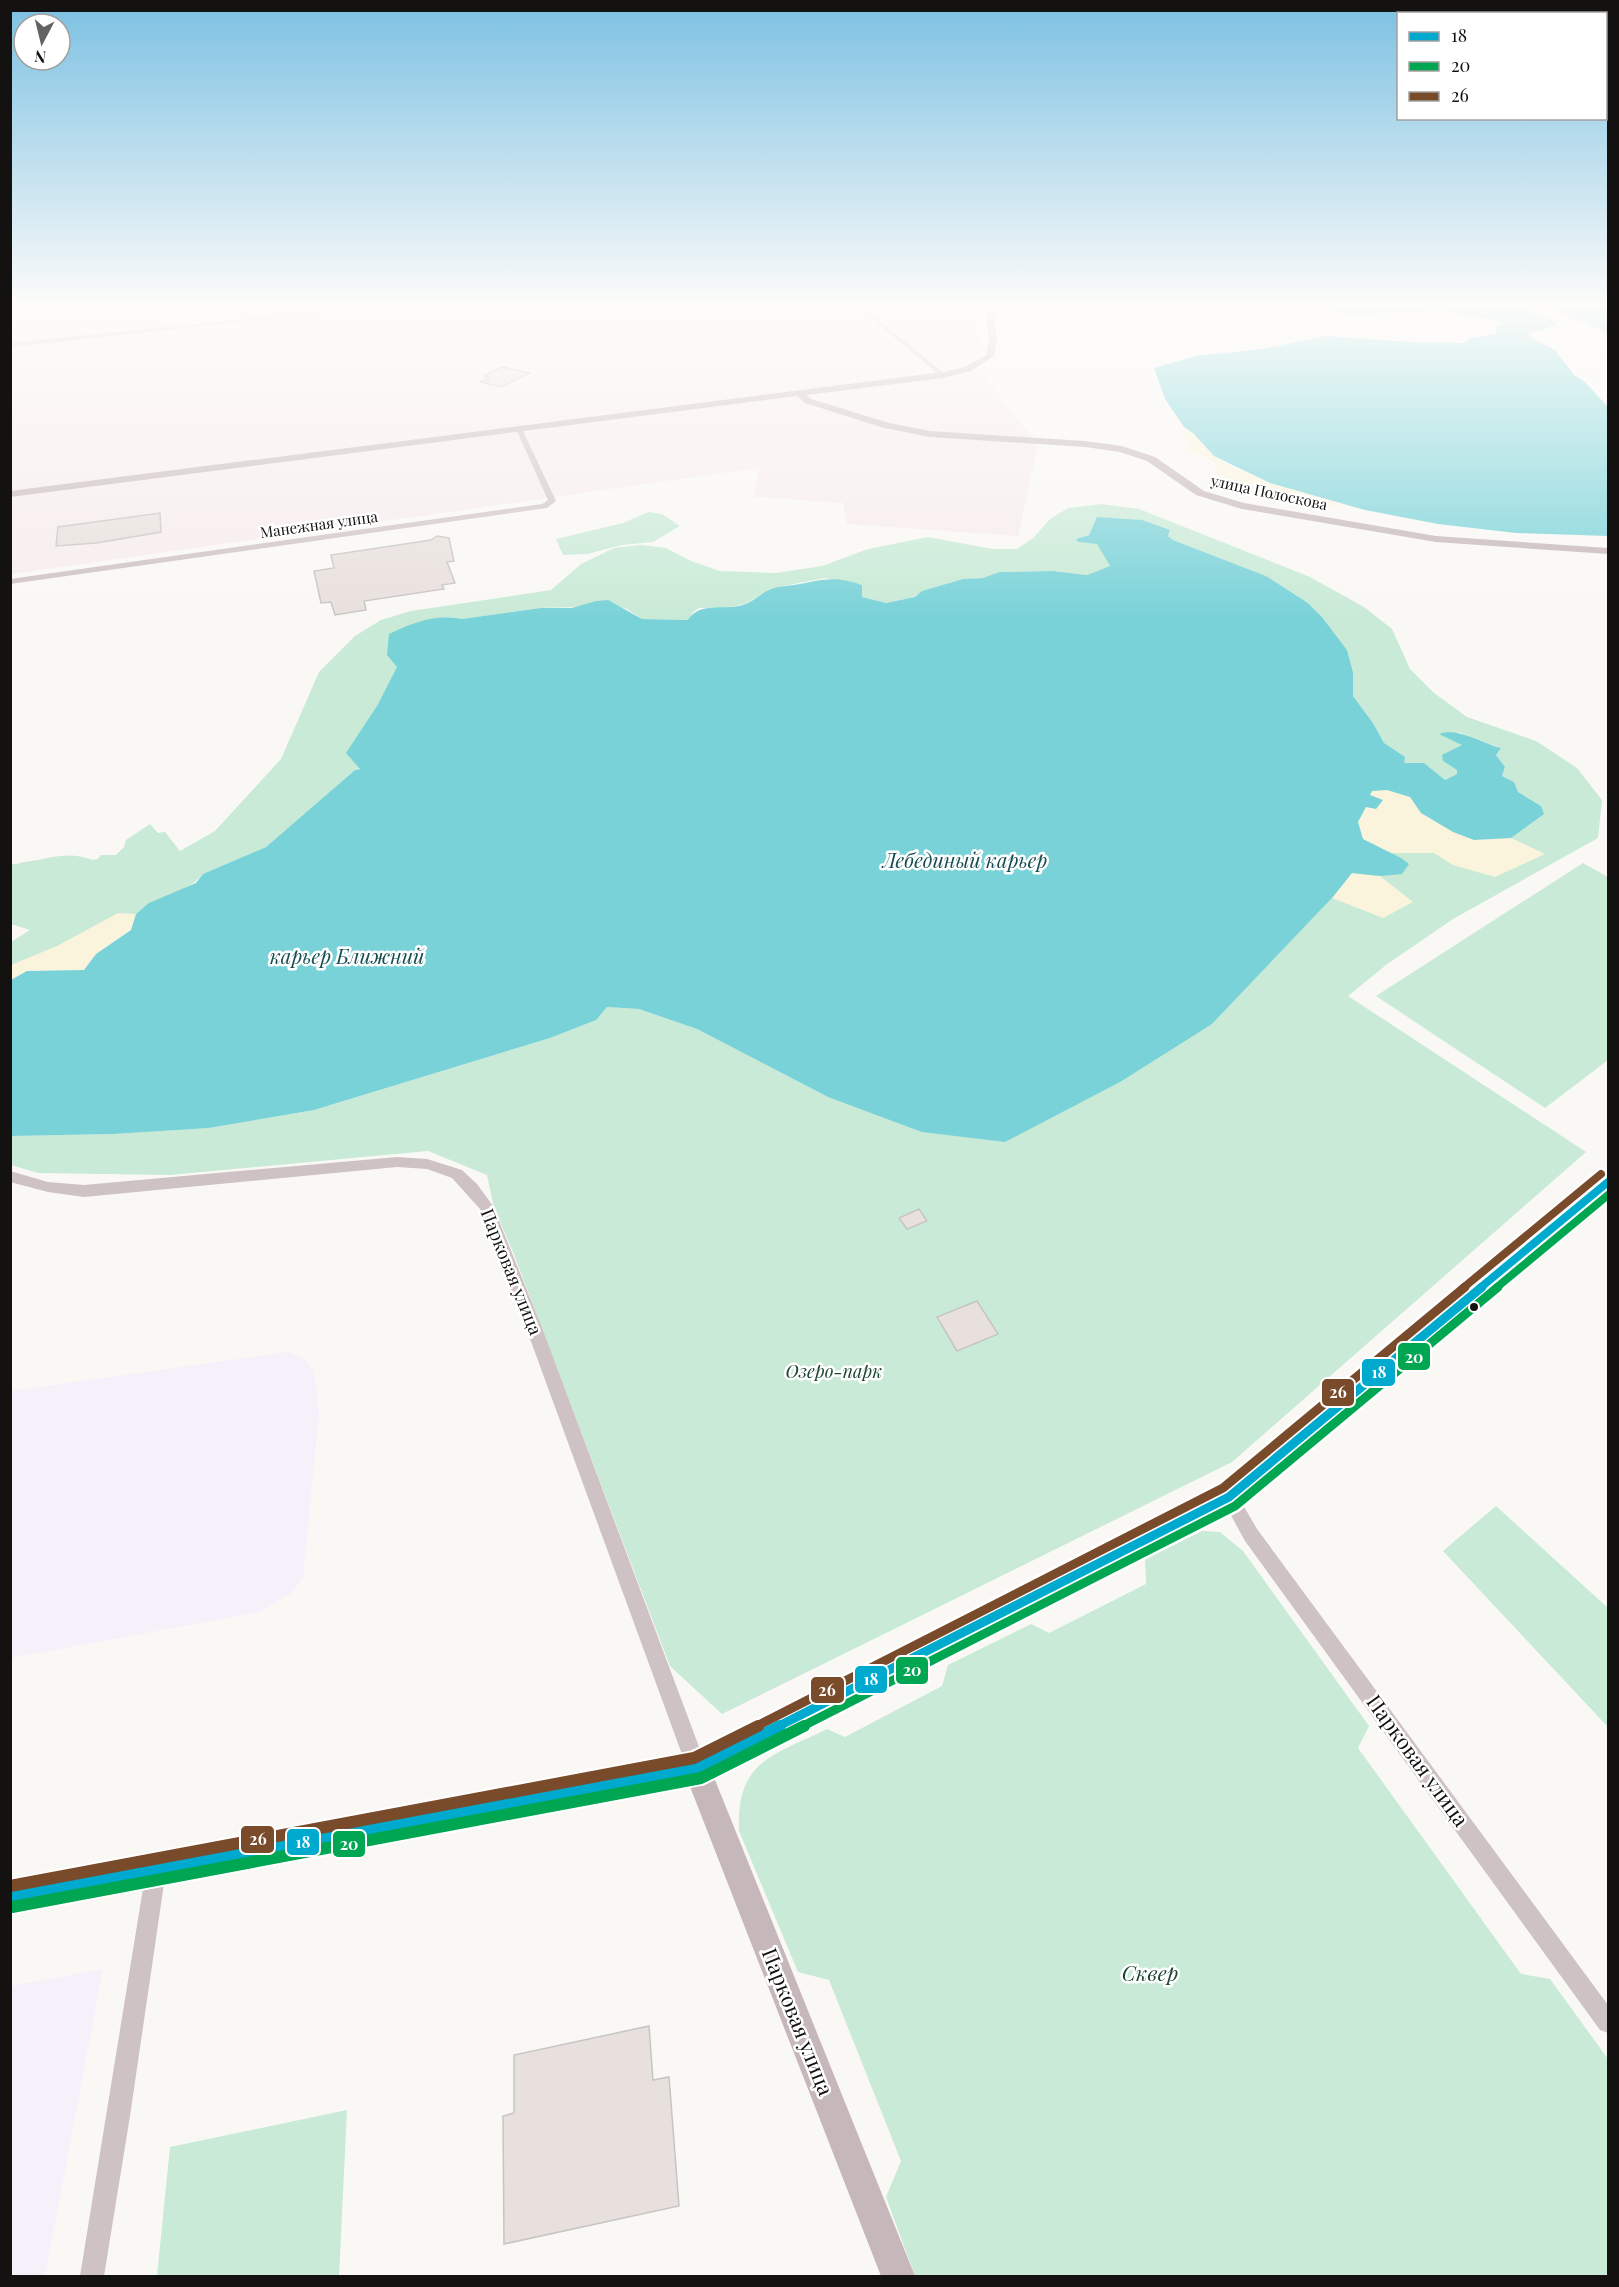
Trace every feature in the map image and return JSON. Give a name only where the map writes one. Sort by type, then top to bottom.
[{"type":"street","points":[[10,494],[677,409]]},
{"type":"street","name":"улица Полоскова","points":[[831,409],[886,426],[930,434],[1085,444],[1122,449],[1151,459],[1200,493],[1242,506],[1436,539],[1608,551]]},
{"type":"street","name":"Манежная улица","points":[[10,582],[544,506],[552,501],[519,429]]},
{"type":"street","name":"Парковая улица","points":[[10,1176],[48,1187],[84,1191],[397,1162],[427,1164],[457,1174],[472,1188],[486,1206],[537,1336],[721,1834],[898,2277]]},
{"type":"street","points":[[10,1897],[698,1768],[1229,1497],[1608,1182]]},
{"type":"street","name":"Парковая улица","points":[[1229,1497],[1251,1535],[1608,2022]]},
{"type":"street","points":[[92,2277],[156,1870]]},
{"type":"shaded area","points":[[10,409],[1010,409],[1038,446],[1018,536],[847,524],[843,503],[754,497],[759,468],[11,574]]},
{"type":"shaded area","points":[[287,1352],[304,1358],[314,1371],[319,1414],[303,1578],[291,1593],[260,1612],[11,1658],[11,1391]]},
{"type":"shaded area","points":[[103,1969],[45,2276],[11,2276],[11,1986]]},
{"type":"green space","name":"Озеро-парк","points":[[1102,504],[1139,509],[1310,577],[1364,607],[1392,629],[1410,669],[1434,693],[1467,717],[1536,741],[1577,768],[1602,800],[1598,838],[1453,919],[1386,965],[1348,996],[1586,1152],[1232,1462],[722,1714],[670,1666],[513,1252],[494,1208],[487,1175],[428,1151],[170,1175],[38,1173],[11,1165],[11,1136],[114,1134],[209,1128],[314,1110],[550,1038],[595,1020],[607,1007],[639,1009],[697,1029],[828,1097],[922,1131],[1005,1142],[1212,1024],[1332,898],[1352,873],[1401,858],[1389,853],[1511,838],[1523,828],[1541,806],[1518,792],[1514,782],[1502,776],[1505,767],[1496,755],[1501,748],[1458,732],[1463,745],[1443,761],[1457,770],[1457,774],[1445,780],[1424,763],[1404,763],[1384,743],[1373,723],[1353,696],[1353,672],[1347,650],[1322,617],[1308,603],[1266,576],[1173,540],[1168,536],[1170,531],[1097,517],[1089,535],[1076,539],[1078,542],[1097,543],[1110,566],[1087,575],[1053,571],[999,572],[983,578],[963,579],[922,591],[915,597],[886,603],[862,597],[862,585],[825,578],[773,588],[745,604],[726,608],[699,608],[693,612],[689,620],[642,619],[627,609],[596,601],[579,607],[541,608],[462,619],[450,617],[398,666],[377,706],[360,768],[266,847],[203,874],[189,886],[11,980],[11,942],[30,930],[11,924],[11,864],[67,855],[93,860],[98,859],[101,855],[116,855],[124,847],[126,840],[150,824],[158,833],[165,832],[180,851],[215,831],[281,759],[319,672],[355,636],[381,620],[411,611],[551,590],[581,564],[614,548],[641,545],[666,548],[691,561],[720,571],[776,573],[822,566],[868,549],[928,537],[993,549],[1017,549],[1033,538],[1050,519],[1068,508]]},
{"type":"green space","points":[[648,512],[662,514],[680,526],[653,542],[622,545],[587,554],[563,555],[556,539],[623,523]]},
{"type":"green space","points":[[1583,863],[1608,877],[1608,1060],[1545,1108],[1376,996]]},
{"type":"green space","points":[[1496,1506],[1608,1608],[1608,1727],[1443,1551]]},
{"type":"green space","name":"Сквер","points":[[1202,1531],[1220,1532],[1243,1551],[1369,1726],[1358,1748],[1521,1974],[1550,1979],[1608,2059],[1608,2276],[915,2276],[886,2197],[901,2161],[829,1980],[798,1972],[739,1831],[744,1789],[751,1775],[761,1764],[790,1746],[827,1729],[845,1737],[942,1686],[948,1665],[1031,1624],[1049,1633],[1146,1584],[1145,1559]]},
{"type":"green space","points":[[347,2110],[339,2276],[157,2276],[170,2147]]},
{"type":"sand","points":[[1188,430],[1214,456],[1226,464],[1256,478],[1335,501],[1340,507],[1304,504],[1245,492],[1253,489],[1243,484],[1224,481],[1215,473],[1218,466],[1211,460],[1186,452],[1190,447],[1189,442],[1179,433]]},
{"type":"sand","points":[[1387,790],[1410,797],[1421,813],[1453,832],[1474,840],[1511,838],[1545,854],[1495,877],[1453,865],[1434,853],[1389,853],[1363,839],[1358,822],[1366,807],[1383,800],[1369,795],[1372,791]]},
{"type":"sand","points":[[1352,873],[1380,876],[1413,902],[1383,918],[1332,898]]},
{"type":"sand","points":[[118,913],[136,914],[131,929],[96,954],[84,970],[27,971],[11,980],[11,965],[57,946]]},
{"type":"water","points":[[1172,409],[1608,409],[1608,536],[1516,533],[1438,524],[1365,510],[1270,483],[1214,456],[1193,433],[1184,427]]},
{"type":"water","name":"Лебединый карьер","points":[[1097,517],[1142,520],[1170,530],[1168,536],[1173,540],[1266,576],[1308,603],[1322,617],[1347,650],[1353,672],[1353,696],[1373,723],[1384,743],[1405,757],[1404,763],[1424,763],[1445,780],[1457,774],[1457,770],[1443,761],[1442,755],[1462,745],[1439,734],[1447,732],[1470,736],[1501,748],[1496,755],[1505,767],[1502,776],[1514,782],[1518,792],[1541,806],[1544,814],[1511,838],[1474,840],[1453,832],[1421,813],[1410,797],[1387,790],[1372,791],[1370,795],[1383,800],[1376,809],[1366,807],[1358,822],[1363,839],[1409,864],[1402,874],[1380,876],[1352,873],[1332,898],[1212,1024],[1120,1082],[1005,1142],[922,1132],[828,1097],[697,1029],[639,1009],[607,1007],[596,1020],[550,1038],[314,1110],[209,1128],[114,1134],[11,1136],[11,980],[27,971],[84,970],[96,954],[131,930],[136,914],[149,903],[196,883],[203,874],[266,847],[355,770],[360,769],[346,753],[377,706],[397,667],[387,655],[389,634],[415,623],[433,619],[462,619],[541,608],[572,608],[608,600],[642,619],[688,620],[693,614],[705,608],[735,607],[750,602],[774,588],[828,579],[862,585],[862,597],[886,603],[915,597],[922,591],[963,579],[983,578],[999,572],[1053,571],[1087,575],[1110,566],[1097,544],[1078,542],[1076,539],[1089,535]]},
{"type":"building","points":[[160,513],[161,532],[96,543],[56,546],[58,527]]},
{"type":"building","points":[[437,536],[449,538],[454,561],[447,562],[455,583],[442,585],[444,589],[364,601],[366,610],[335,615],[331,602],[321,603],[314,571],[334,568],[331,555],[431,540]]},
{"type":"building","points":[[919,1209],[927,1221],[907,1229],[899,1218]]},
{"type":"building","points":[[977,1301],[998,1334],[957,1351],[937,1317]]},
{"type":"building","points":[[649,2026],[653,2080],[669,2077],[679,2206],[504,2244],[503,2116],[514,2113],[514,2055]]},
{"type":"transit line","name":"26","points":[[10,1886],[694,1758],[1223,1488],[1601,1174]]},
{"type":"transit line","name":"18","points":[[10,1897],[697,1768],[1229,1497],[1608,1182]]},
{"type":"transit line","name":"20","points":[[12,1907],[701,1778],[1235,1506],[1608,1195]]},
{"type":"water label","name":"карьер Ближний","points":[[347,957]]}]
